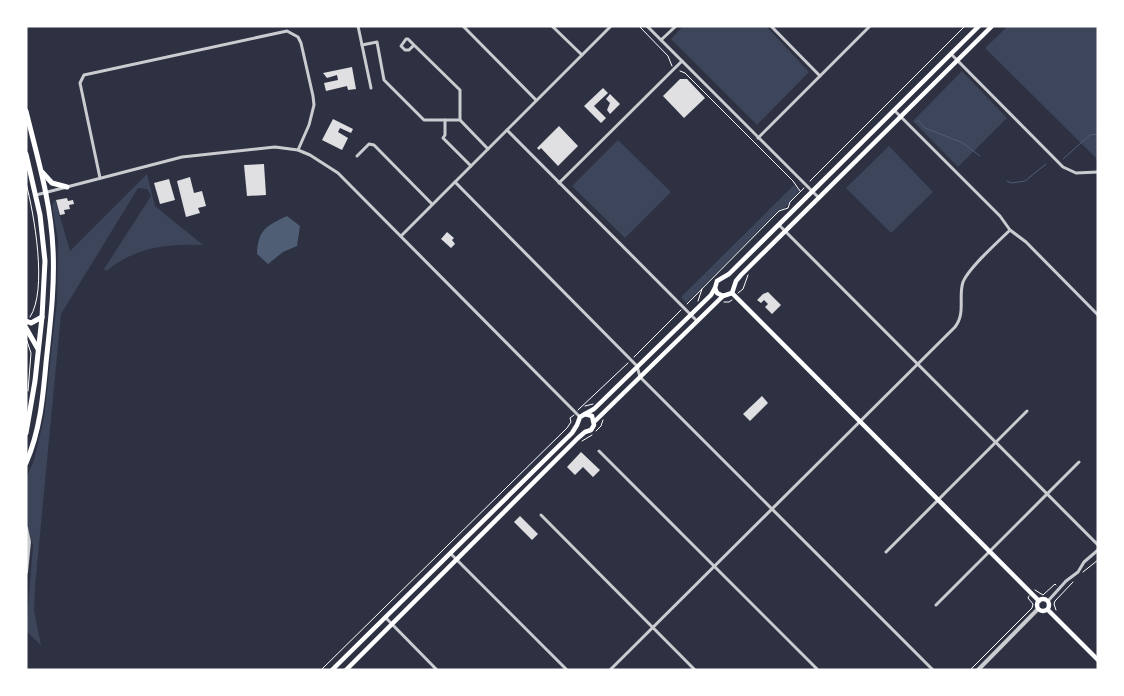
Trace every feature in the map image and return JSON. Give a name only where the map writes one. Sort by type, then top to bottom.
[{"type":"main road","points":[[332,670],[567,437],[577,425],[580,417],[594,409],[710,295],[715,288],[716,281],[729,274],[979,26]]},
{"type":"main road","points":[[346,670],[585,432],[591,430],[594,422],[697,321],[723,296],[728,296],[732,293],[736,281],[741,275],[992,26]]},
{"type":"main road","points":[[26,111],[45,193],[53,246],[54,276],[40,415],[26,463]]},
{"type":"main road","points":[[26,154],[36,195],[44,248],[42,317],[33,397],[26,433]]},
{"type":"main road","points":[[39,167],[46,178],[52,183],[68,187]]},
{"type":"main road","points":[[723,277],[732,279],[735,286]]},
{"type":"main road","points":[[715,288],[723,296]]},
{"type":"main road","points":[[732,293],[1039,601]]},
{"type":"main road","points":[[28,320],[31,322],[42,317]]},
{"type":"main road","points":[[26,328],[38,349]]},
{"type":"main road","points":[[585,414],[592,416],[594,422]]},
{"type":"main road","points":[[577,425],[585,432]]},
{"type":"main road","points":[[515,488],[522,495]]},
{"type":"main road","points":[[1039,601],[1044,599],[1048,601],[1050,607],[1048,610]]},
{"type":"main road","points":[[1039,601],[1037,605],[1038,610],[1042,612],[1048,610]]},
{"type":"main road","points":[[1048,610],[1098,660]]},
{"type":"street","points":[[358,26],[371,88]]},
{"type":"street","points":[[463,26],[536,100]]},
{"type":"street","points":[[552,26],[582,55]]},
{"type":"street","points":[[401,236],[611,26]]},
{"type":"street","points":[[647,26],[819,198]]},
{"type":"street","points":[[661,40],[676,26]]},
{"type":"street","points":[[771,26],[820,76]]},
{"type":"street","points":[[758,138],[870,26]]},
{"type":"street","points":[[100,178],[80,83],[84,75],[287,31],[298,37],[301,43],[313,96],[312,115],[298,150]]},
{"type":"street","points":[[362,45],[377,42],[384,80],[424,120],[460,120]]},
{"type":"street","points":[[414,45],[460,90],[460,120],[488,149]]},
{"type":"street","points":[[950,54],[1063,167],[1076,173],[1098,172]]},
{"type":"street","points":[[559,182],[682,61]]},
{"type":"street","points":[[894,110],[1000,216],[1010,230],[1026,242],[1098,315]]},
{"type":"street","points":[[445,120],[445,134],[443,138],[470,166]]},
{"type":"street","points":[[507,130],[697,321]]},
{"type":"street","points":[[358,156],[369,144],[374,145],[432,204]]},
{"type":"street","points":[[36,195],[182,157],[275,147],[298,150],[310,155],[338,173],[580,417]]},
{"type":"street","points":[[455,182],[637,366],[640,377],[933,670]]},
{"type":"street","points":[[779,225],[1098,545]]},
{"type":"street","points":[[610,670],[957,324],[962,310],[961,290],[966,275],[1010,230]]},
{"type":"street","points":[[886,552],[1027,411]]},
{"type":"street","points":[[599,451],[818,670]]},
{"type":"street","points":[[936,605],[1079,462]]},
{"type":"street","points":[[541,515],[695,670]]},
{"type":"street","points":[[26,528],[29,542],[26,572]]},
{"type":"street","points":[[1048,601],[1068,579],[1078,572],[1084,562],[1098,551]]},
{"type":"street","points":[[450,552],[567,670]]},
{"type":"street","points":[[978,670],[1038,610]]},
{"type":"street","points":[[385,617],[437,670]]},
{"type":"path","points":[[639,26],[668,56],[672,66]]},
{"type":"path","points":[[810,180],[965,26]]},
{"type":"path","points":[[677,70],[685,73],[793,181],[800,191],[790,202],[788,208],[779,211],[686,304]]},
{"type":"path","points":[[26,183],[35,223],[38,270],[36,304],[28,320]]},
{"type":"path","points":[[733,257],[740,257]]},
{"type":"path","points":[[739,293],[743,289],[748,276]]},
{"type":"path","points":[[696,306],[703,288]]},
{"type":"path","points":[[718,304],[732,300]]},
{"type":"path","points":[[634,357],[680,311]]},
{"type":"path","points":[[27,334],[31,353],[27,398]]},
{"type":"path","points":[[579,410],[628,362]]},
{"type":"path","points":[[584,406],[594,403]]},
{"type":"path","points":[[566,432],[572,416]]},
{"type":"path","points":[[321,670],[567,428]]},
{"type":"path","points":[[1079,577],[1098,560]]},
{"type":"path","points":[[1058,614],[1054,603],[1075,580]]},
{"type":"path","points":[[1034,591],[1036,589],[1043,595],[1055,584],[1056,586]]},
{"type":"path","points":[[970,670],[1032,608],[1033,604],[1028,597]]},
{"type":"shaded area","points":[[683,26],[766,26],[809,72],[757,125],[671,39]]},
{"type":"shaded area","points":[[1008,26],[1098,26],[1098,160],[985,48]]},
{"type":"shaded area","points":[[962,71],[1007,118],[958,167],[913,121]]},
{"type":"shaded area","points":[[618,140],[671,192],[625,238],[572,186]]},
{"type":"shaded area","points":[[889,146],[933,192],[891,233],[846,188]]},
{"type":"shaded area","points":[[147,174],[155,206],[203,245],[164,246],[140,252],[117,263],[106,271],[104,269],[151,196],[147,189],[138,188],[61,314],[35,587],[34,611],[41,645],[26,631],[33,546],[26,521],[26,479],[34,460],[44,418],[57,301],[58,240],[52,206],[55,199],[70,251]]},
{"type":"shaded area","points":[[794,185],[799,191],[784,209],[778,211],[686,303],[681,297]]},
{"type":"shaded area","points":[[287,216],[300,226],[297,246],[283,252],[268,264],[257,254],[259,239],[264,230]]},
{"type":"building","points":[[352,67],[356,89],[348,90],[347,86],[326,91],[324,83],[338,80],[337,75],[327,78],[323,73]]},
{"type":"building","points":[[680,79],[687,79],[705,98],[684,118],[663,96]]},
{"type":"building","points":[[603,88],[608,93],[594,106],[606,118],[601,123],[584,106]]},
{"type":"building","points":[[610,94],[620,104],[610,114],[607,110],[610,103],[606,99]]},
{"type":"building","points":[[333,119],[353,129],[351,133],[340,128],[338,132],[348,138],[342,150],[322,140]]},
{"type":"building","points":[[559,126],[578,146],[558,166],[541,148],[539,150],[537,148]]},
{"type":"building","points":[[264,164],[266,195],[247,196],[244,165]]},
{"type":"building","points":[[190,177],[194,193],[202,191],[206,206],[198,208],[200,213],[186,217],[177,181]]},
{"type":"building","points":[[169,179],[175,200],[160,204],[154,183]]},
{"type":"building","points":[[67,198],[68,201],[73,200],[74,204],[69,205],[70,209],[64,210],[65,214],[60,215],[56,200]]},
{"type":"building","points":[[447,232],[454,238],[452,240],[455,244],[451,248],[441,239]]},
{"type":"building","points":[[768,292],[781,305],[772,314],[765,307],[768,304],[764,300],[761,303],[757,300]]},
{"type":"building","points":[[762,396],[768,403],[750,421],[743,414]]},
{"type":"building","points":[[581,452],[600,470],[593,477],[583,467],[575,475],[567,467]]},
{"type":"building","points":[[520,516],[538,534],[532,540],[514,522]]},
{"type":"waterway","points":[[916,121],[919,121],[925,128],[963,143],[980,156]]},
{"type":"waterway","points":[[1063,159],[1090,135],[1098,134]]},
{"type":"waterway","points":[[1007,181],[1011,183],[1025,181],[1046,164]]}]
